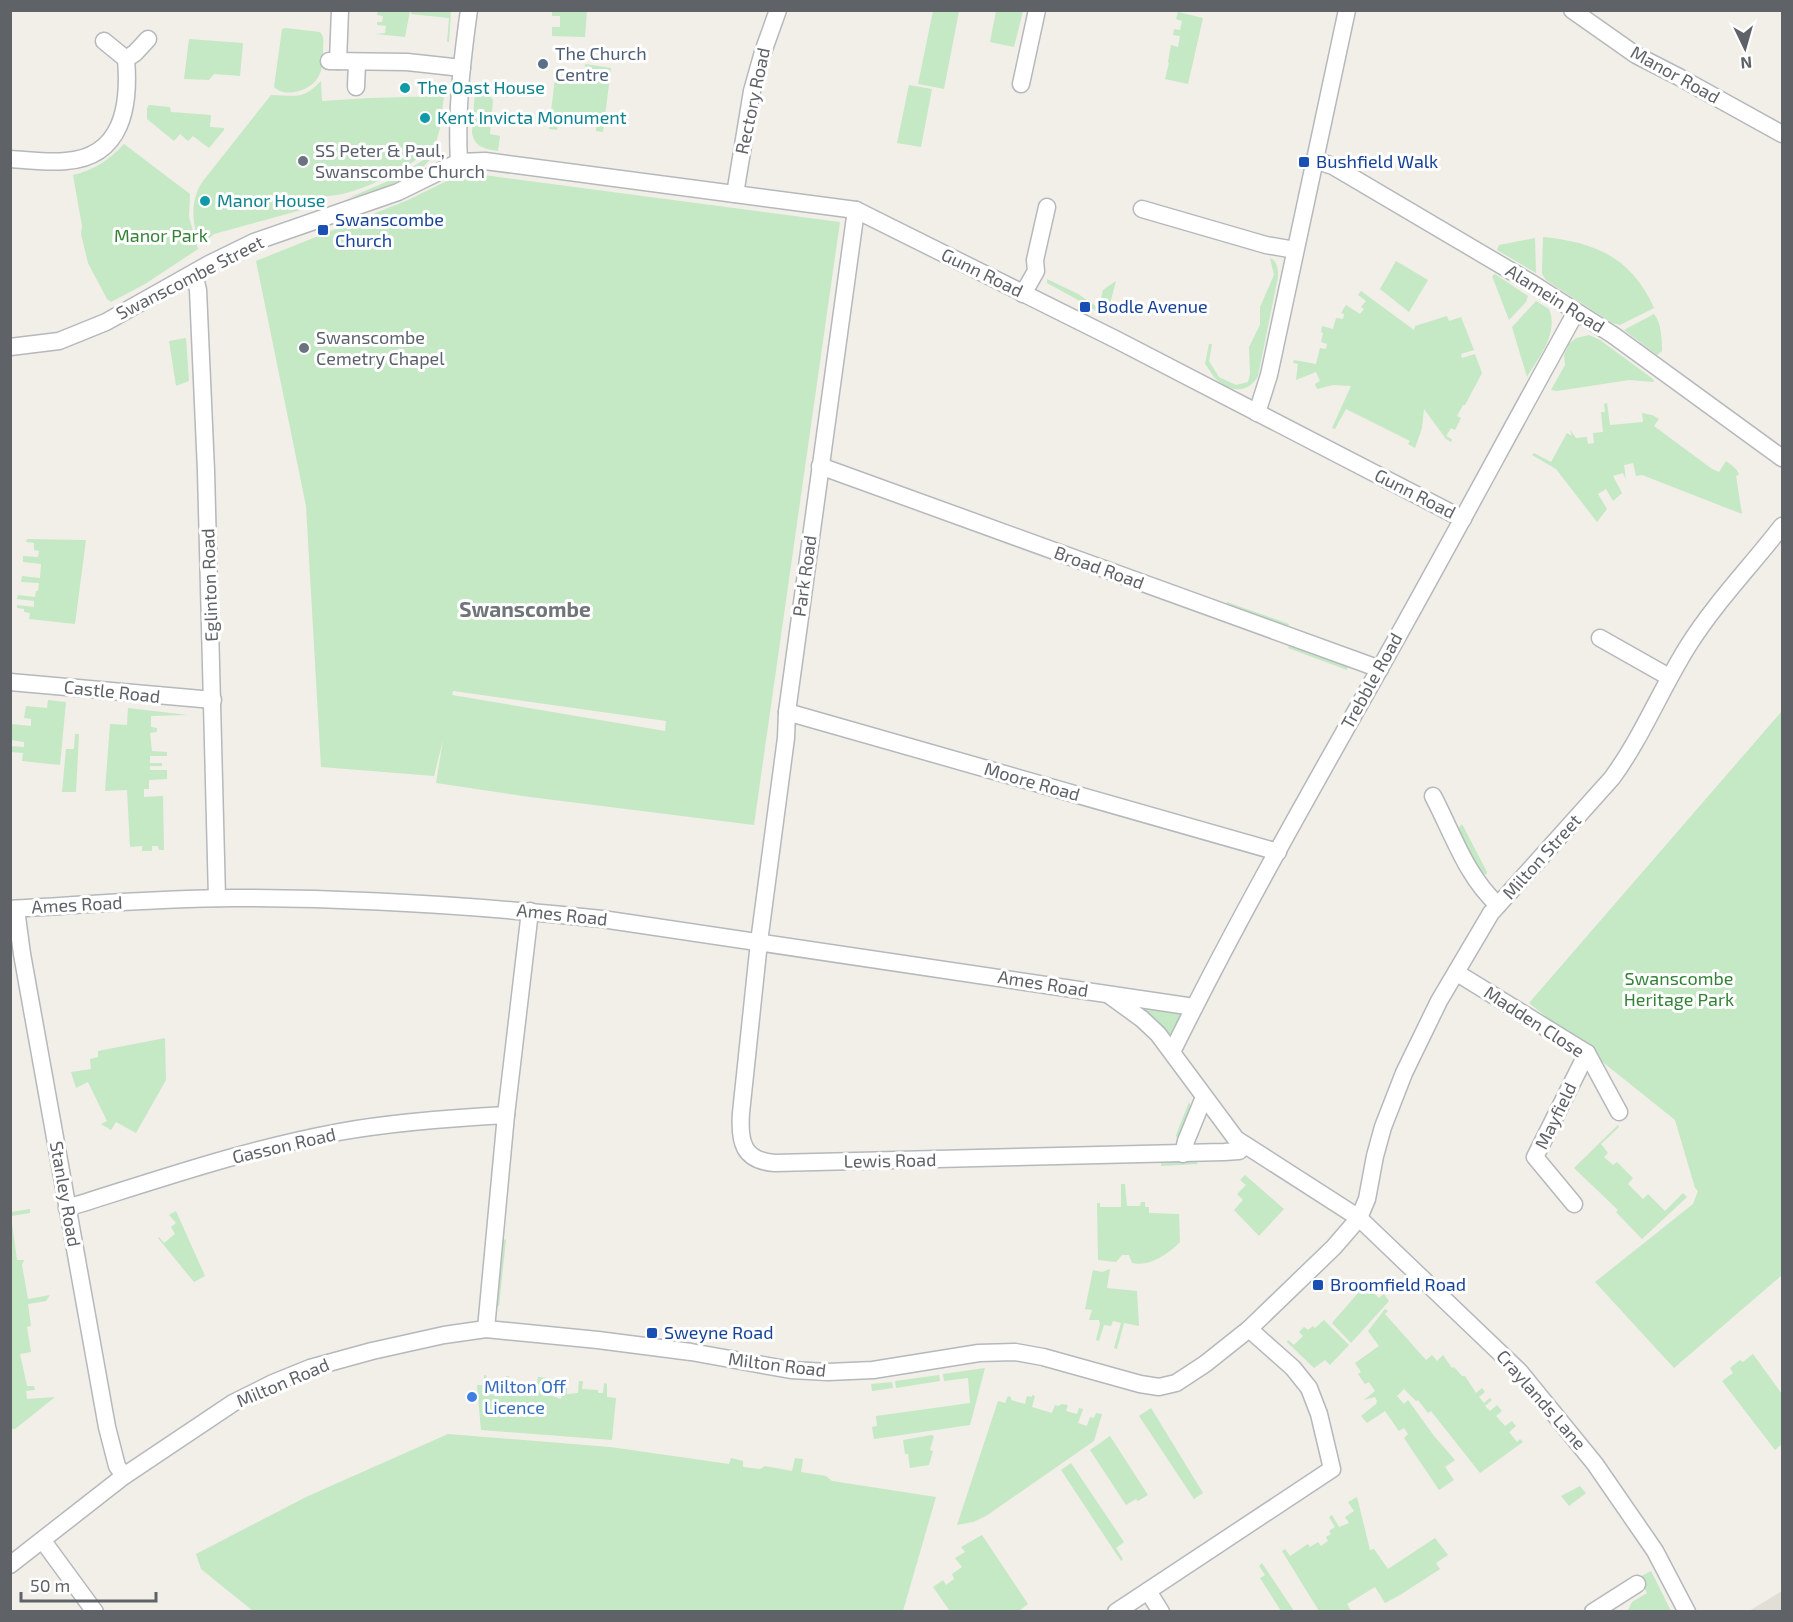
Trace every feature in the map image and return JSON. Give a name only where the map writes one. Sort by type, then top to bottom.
[{"type":"street","points":[[340,10],[334,61],[417,63],[462,68]]},
{"type":"street","points":[[459,162],[458,132],[468,10]]},
{"type":"street","name":"Rectory Road","points":[[735,194],[752,91],[778,10]]},
{"type":"street","points":[[1021,84],[1037,10]]},
{"type":"street","points":[[1257,413],[1269,375],[1347,10]]},
{"type":"street","name":"Manor Road","points":[[1572,10],[1636,55],[1679,76],[1782,134]]},
{"type":"street","points":[[126,59],[148,39]]},
{"type":"street","points":[[10,159],[74,161],[89,156],[104,146],[118,129],[126,108],[128,85],[126,59],[104,41]]},
{"type":"street","points":[[356,87],[357,62]]},
{"type":"street","name":"Alamein Road","points":[[1314,160],[1330,165],[1350,176],[1533,284],[1613,335],[1782,458]]},
{"type":"street","name":"Gunn Road","points":[[459,162],[485,161],[856,210],[1463,519]]},
{"type":"street","name":"Swanscombe Street","points":[[10,347],[59,340],[106,322],[246,246],[398,192],[459,162]]},
{"type":"street","points":[[1023,294],[1036,271],[1035,260],[1047,207]]},
{"type":"street","points":[[1142,209],[1266,245],[1294,250]]},
{"type":"street","name":"Park Road","points":[[759,942],[786,738],[787,712],[856,210]]},
{"type":"street","name":"Eglinton Road","points":[[194,273],[198,290],[201,359],[213,700],[217,898]]},
{"type":"street","name":"Trebble Road","points":[[1172,1052],[1298,813],[1380,669],[1576,312]]},
{"type":"street","name":"Broad Road","points":[[820,466],[1380,669]]},
{"type":"street","name":"Milton Street","points":[[1359,1218],[1366,1203],[1376,1151],[1389,1108],[1433,1012],[1480,929],[1498,905],[1612,778],[1628,755],[1670,676],[1708,618],[1782,526]]},
{"type":"street","points":[[1600,638],[1670,676]]},
{"type":"street","name":"Castle Road","points":[[10,682],[213,700]]},
{"type":"street","name":"Moore Road","points":[[787,712],[1278,852]]},
{"type":"street","points":[[1433,796],[1472,874],[1487,895],[1498,905]]},
{"type":"street","name":"Ames Road","points":[[13,909],[217,898],[351,900],[530,911],[602,919],[1194,1007]]},
{"type":"street","name":"Stanley Road","points":[[13,909],[107,1427],[116,1462],[124,1476]]},
{"type":"street","points":[[486,1329],[506,1115],[530,911]]},
{"type":"street","name":"Lewis Road","points":[[759,942],[740,1125],[746,1149],[756,1160],[788,1163],[1183,1154],[1239,1151],[1245,1146]]},
{"type":"street","name":"Madden Close","points":[[1456,973],[1587,1053],[1619,1112]]},
{"type":"street","name":"Ames Road","points":[[1109,994],[1148,1023],[1233,1136],[1245,1146],[1359,1218]]},
{"type":"street","name":"Mayfield","points":[[1574,1204],[1535,1157],[1587,1053]]},
{"type":"street","points":[[1183,1154],[1204,1097]]},
{"type":"street","name":"Gasson Road","points":[[67,1208],[232,1157],[330,1134],[401,1123],[506,1115]]},
{"type":"street","name":"Milton Road","points":[[10,1565],[124,1476],[217,1413],[294,1374],[412,1341],[486,1329],[635,1344],[791,1370],[828,1372],[873,1370],[979,1353],[1016,1352],[1159,1387],[1170,1385],[1186,1377],[1249,1329],[1334,1247],[1359,1218]]},
{"type":"street","name":"Craylands Lane","points":[[1359,1218],[1510,1362],[1542,1398],[1589,1456],[1655,1551],[1687,1611]]},
{"type":"street","points":[[1116,1611],[1332,1468],[1319,1414],[1309,1388],[1293,1368],[1249,1329]]},
{"type":"street","points":[[43,1541],[95,1611]]},
{"type":"street","points":[[1602,1609],[1637,1584]]},
{"type":"street","points":[[1148,1591],[1161,1611]]},
{"type":"shaded area","points":[[1782,1591],[1782,1611],[1749,1611]]},
{"type":"green space","points":[[378,11],[410,11],[405,37],[376,34],[385,33],[386,26],[377,25],[377,22],[382,22],[383,16],[377,15]]},
{"type":"green space","points":[[412,11],[451,11],[449,42],[447,42],[449,18],[411,14]]},
{"type":"green space","points":[[552,11],[587,11],[585,37],[552,36],[552,27],[560,27],[560,16],[552,16]]},
{"type":"green space","points":[[933,11],[959,11],[944,89],[918,84]]},
{"type":"green space","points":[[996,11],[1023,11],[1014,47],[990,42]]},
{"type":"green space","points":[[1178,12],[1203,18],[1188,84],[1165,79],[1171,45],[1178,47],[1180,36],[1173,35],[1174,29],[1180,30],[1182,21],[1176,19]]},
{"type":"green space","points":[[282,29],[320,32],[323,36],[322,65],[317,79],[308,87],[297,92],[284,92],[274,87]]},
{"type":"green space","points":[[189,39],[243,43],[240,76],[214,74],[209,80],[184,79]]},
{"type":"green space","points":[[585,64],[611,68],[603,132],[596,131],[597,121],[559,116],[557,130],[549,129],[555,78],[585,78]]},
{"type":"green space","points":[[321,81],[322,101],[444,96],[440,128],[434,150],[374,183],[344,193],[316,197],[316,206],[214,234],[201,245],[195,229],[193,212],[196,196],[203,181],[271,95],[298,96],[309,92]]},
{"type":"green space","points":[[909,85],[932,89],[921,147],[897,143]]},
{"type":"green space","points":[[475,91],[488,94],[493,100],[490,134],[500,136],[498,151],[481,146],[473,138]]},
{"type":"green space","points":[[149,105],[170,107],[171,112],[211,115],[210,127],[224,128],[224,130],[209,148],[193,136],[188,141],[180,134],[174,141],[147,119]]},
{"type":"green space","name":"Manor Park","points":[[124,144],[190,194],[189,217],[198,249],[145,284],[111,302],[107,299],[88,263],[81,234],[82,226],[73,175],[101,164]]},
{"type":"green space","points":[[433,154],[418,171],[407,177],[382,188],[346,199],[393,179]]},
{"type":"green space","points":[[469,173],[840,222],[754,825],[436,783],[443,740],[434,776],[321,767],[306,506],[256,261],[408,200],[455,177]],"holes":[[[453,691],[666,721],[665,731],[452,695]]]},
{"type":"green space","points":[[1543,237],[1579,243],[1610,256],[1635,277],[1654,308],[1620,325],[1612,323],[1546,280],[1542,274]]},
{"type":"green space","points":[[1535,238],[1536,273],[1497,250],[1499,245]]},
{"type":"green space","points":[[1270,258],[1276,263],[1278,277],[1258,376],[1249,386],[1233,389],[1217,380],[1205,364],[1209,344],[1212,344],[1209,361],[1219,377],[1236,385],[1248,382],[1249,347],[1260,325],[1260,307],[1274,275]]},
{"type":"green space","points":[[1396,261],[1428,280],[1409,312],[1380,289]]},
{"type":"green space","points":[[1495,274],[1528,296],[1526,302],[1509,320],[1492,276]]},
{"type":"green space","points":[[1047,279],[1078,294],[1099,308],[1103,290],[1116,281],[1107,315],[1103,316],[1047,283]]},
{"type":"green space","points":[[1361,291],[1414,330],[1415,326],[1447,316],[1449,321],[1461,317],[1474,350],[1461,354],[1462,358],[1475,354],[1482,373],[1457,416],[1461,418],[1455,430],[1451,428],[1446,436],[1452,439],[1451,442],[1446,439],[1424,409],[1422,428],[1415,448],[1408,444],[1410,441],[1346,409],[1335,429],[1332,428],[1351,386],[1333,385],[1317,389],[1315,384],[1320,381],[1316,372],[1296,380],[1298,364],[1293,363],[1294,360],[1316,364],[1320,348],[1326,349],[1327,344],[1321,342],[1322,326],[1333,329],[1336,318],[1343,319],[1344,314],[1341,313],[1346,305],[1360,314],[1364,309],[1361,307],[1366,301],[1358,295]]},
{"type":"green space","points":[[1536,301],[1549,309],[1550,336],[1527,377],[1512,327]]},
{"type":"green space","points":[[1654,314],[1660,326],[1662,341],[1662,351],[1657,355],[1624,330]]},
{"type":"green space","points":[[1589,335],[1600,340],[1654,382],[1629,380],[1551,390],[1565,365],[1564,355],[1569,344],[1576,338]]},
{"type":"green space","points":[[186,338],[189,381],[176,386],[169,341]]},
{"type":"green space","points":[[1607,403],[1610,425],[1643,422],[1642,413],[1652,415],[1659,419],[1654,426],[1712,469],[1719,472],[1726,461],[1739,475],[1736,476],[1742,514],[1642,475],[1636,476],[1633,463],[1624,465],[1626,479],[1623,473],[1613,476],[1622,493],[1613,501],[1606,489],[1598,494],[1607,509],[1597,522],[1556,469],[1532,455],[1534,453],[1551,462],[1567,433],[1572,436],[1570,430],[1576,438],[1587,437],[1588,444],[1594,443],[1593,433],[1603,432],[1601,412],[1605,412],[1604,404]]},
{"type":"green space","points":[[27,539],[86,540],[75,624],[29,619],[30,613],[17,608],[17,605],[34,607],[34,601],[17,599],[18,595],[35,597],[38,591],[39,583],[21,582],[22,576],[40,578],[41,564],[23,562],[23,556],[38,557],[39,551],[34,550],[34,543],[26,542]]},
{"type":"green space","points":[[1227,602],[1289,624],[1287,629],[1225,607]]},
{"type":"green space","points":[[1290,644],[1348,666],[1347,670],[1288,648]]},
{"type":"green space","points":[[48,700],[66,702],[60,765],[22,761],[23,753],[11,752],[11,746],[24,747],[24,742],[11,740],[11,724],[31,726],[31,719],[24,718],[26,706],[47,708]]},
{"type":"green space","points":[[128,708],[188,715],[151,716],[151,727],[157,728],[157,732],[150,733],[152,751],[167,752],[167,756],[150,756],[150,763],[162,763],[162,766],[150,766],[150,770],[167,770],[167,779],[149,780],[149,789],[144,789],[144,797],[163,796],[164,850],[159,850],[158,846],[152,846],[152,851],[142,851],[142,846],[130,847],[127,790],[105,791],[110,724],[127,725]]},
{"type":"green space","name":"Swanscombe Heritage Park","points":[[1782,711],[1782,1275],[1674,1368],[1595,1282],[1693,1204],[1698,1191],[1695,1188],[1675,1120],[1529,1003]]},
{"type":"green space","points":[[75,734],[79,734],[76,792],[62,792],[66,749],[74,749]]},
{"type":"green space","points":[[1462,824],[1487,874],[1482,875],[1477,872],[1457,830]]},
{"type":"green space","points":[[1132,1004],[1182,1012],[1172,1034],[1169,1035]]},
{"type":"green space","points":[[165,1038],[166,1080],[136,1133],[116,1122],[111,1130],[101,1124],[107,1121],[88,1082],[76,1088],[71,1072],[91,1069],[90,1059],[98,1057],[98,1051]]},
{"type":"green space","points":[[1189,1102],[1191,1106],[1177,1138],[1176,1135]]},
{"type":"green space","points":[[1618,1125],[1619,1127],[1601,1144],[1608,1153],[1604,1157],[1613,1165],[1617,1162],[1633,1178],[1628,1184],[1643,1199],[1648,1194],[1665,1211],[1683,1193],[1687,1197],[1642,1239],[1616,1212],[1618,1210],[1574,1168]]},
{"type":"green space","points":[[1161,1161],[1196,1161],[1198,1164],[1161,1166]]},
{"type":"green space","points":[[1245,1175],[1284,1209],[1259,1236],[1234,1210],[1243,1200],[1237,1194],[1246,1185],[1240,1180]]},
{"type":"green space","points":[[1121,1184],[1125,1184],[1127,1206],[1140,1206],[1141,1202],[1145,1202],[1145,1207],[1149,1207],[1149,1213],[1179,1214],[1180,1242],[1170,1251],[1152,1261],[1132,1263],[1129,1255],[1122,1255],[1116,1262],[1098,1260],[1097,1203],[1100,1203],[1100,1207],[1121,1207]]},
{"type":"green space","points":[[30,1209],[30,1213],[11,1216],[11,1212]]},
{"type":"green space","points":[[176,1211],[205,1276],[194,1282],[158,1238],[164,1243],[175,1234],[171,1227],[176,1223],[169,1215]]},
{"type":"green space","points":[[11,1216],[17,1260],[24,1260],[22,1265],[28,1299],[50,1295],[46,1301],[28,1304],[31,1326],[27,1327],[31,1352],[20,1354],[27,1386],[34,1386],[35,1390],[26,1391],[27,1399],[55,1397],[15,1429],[11,1429]]},
{"type":"green space","points":[[501,1238],[506,1240],[499,1306],[494,1307]]},
{"type":"green space","points":[[1110,1269],[1107,1288],[1137,1291],[1139,1326],[1124,1323],[1117,1349],[1114,1348],[1121,1323],[1113,1321],[1111,1326],[1104,1325],[1099,1341],[1096,1340],[1099,1320],[1089,1320],[1092,1310],[1085,1309],[1093,1270],[1102,1272]]},
{"type":"green space","points":[[1365,1285],[1379,1298],[1384,1294],[1389,1301],[1351,1343],[1332,1323]]},
{"type":"green space","points":[[1385,1309],[1388,1311],[1385,1314],[1426,1360],[1432,1355],[1437,1361],[1443,1355],[1452,1368],[1454,1367],[1462,1376],[1465,1376],[1476,1393],[1482,1388],[1485,1392],[1479,1397],[1484,1403],[1490,1398],[1492,1400],[1485,1406],[1490,1411],[1497,1405],[1502,1411],[1496,1416],[1505,1426],[1512,1421],[1516,1426],[1509,1432],[1517,1442],[1520,1439],[1523,1442],[1480,1473],[1431,1411],[1428,1413],[1418,1400],[1416,1401],[1404,1389],[1397,1396],[1404,1404],[1408,1400],[1455,1460],[1445,1467],[1454,1480],[1439,1490],[1404,1438],[1408,1434],[1404,1428],[1399,1431],[1385,1411],[1367,1423],[1361,1416],[1377,1401],[1375,1397],[1364,1400],[1375,1391],[1369,1382],[1365,1384],[1358,1374],[1361,1372],[1355,1363],[1379,1346],[1368,1331]]},
{"type":"green space","points":[[1324,1320],[1349,1345],[1330,1365],[1325,1360],[1314,1368],[1287,1342],[1288,1340],[1294,1345],[1303,1336],[1299,1332],[1304,1327],[1308,1330],[1313,1326],[1315,1328]]},
{"type":"green space","points":[[1753,1354],[1782,1394],[1782,1444],[1775,1450],[1722,1381],[1733,1373],[1730,1368]]},
{"type":"green space","points":[[985,1368],[970,1425],[874,1439],[872,1427],[877,1426],[876,1416],[970,1403],[968,1378],[944,1381],[943,1374]]},
{"type":"green space","points":[[484,1375],[486,1375],[488,1394],[499,1393],[499,1386],[506,1386],[506,1376],[509,1376],[511,1390],[530,1391],[531,1384],[537,1384],[538,1377],[548,1378],[549,1395],[561,1399],[563,1388],[567,1388],[567,1394],[578,1393],[579,1381],[583,1381],[582,1389],[598,1390],[598,1393],[603,1393],[604,1383],[607,1384],[607,1397],[616,1398],[612,1440],[481,1430],[477,1385],[484,1385]]},
{"type":"green space","points":[[939,1375],[940,1381],[896,1388],[895,1381]]},
{"type":"green space","points":[[892,1382],[893,1388],[872,1391],[871,1384]]},
{"type":"green space","points":[[1032,1395],[1035,1396],[1032,1407],[1052,1413],[1055,1405],[1062,1404],[1068,1405],[1066,1411],[1077,1414],[1079,1408],[1083,1409],[1078,1423],[1087,1426],[1090,1417],[1094,1418],[1096,1413],[1102,1414],[1094,1441],[986,1516],[973,1522],[957,1525],[998,1401],[1005,1403],[1008,1396],[1011,1400],[1025,1404],[1027,1396],[1032,1397]]},
{"type":"green space","points":[[1151,1408],[1203,1493],[1194,1499],[1139,1416]]},
{"type":"green space","points":[[448,1434],[610,1447],[729,1464],[731,1458],[743,1461],[743,1467],[760,1469],[765,1466],[792,1471],[795,1458],[803,1459],[801,1472],[826,1476],[832,1481],[936,1497],[903,1611],[253,1611],[201,1569],[196,1554],[306,1497]]},
{"type":"green space","points":[[934,1436],[930,1450],[933,1451],[929,1465],[910,1468],[903,1440]]},
{"type":"green space","points":[[1110,1436],[1148,1495],[1126,1505],[1090,1450]]},
{"type":"green space","points":[[1071,1463],[1124,1542],[1116,1548],[1123,1559],[1121,1561],[1061,1470]]},
{"type":"green space","points":[[1580,1486],[1586,1493],[1569,1506],[1561,1496]]},
{"type":"green space","points":[[1357,1497],[1370,1550],[1374,1549],[1388,1569],[1435,1538],[1448,1555],[1436,1563],[1440,1569],[1385,1603],[1375,1587],[1347,1604],[1351,1611],[1319,1611],[1282,1551],[1285,1549],[1290,1556],[1308,1544],[1310,1547],[1318,1542],[1321,1546],[1328,1541],[1326,1537],[1331,1534],[1329,1531],[1335,1527],[1329,1517],[1332,1515],[1339,1527],[1349,1523],[1345,1517],[1354,1511],[1348,1502]]},
{"type":"green space","points":[[982,1535],[1028,1604],[1020,1611],[947,1611],[949,1610],[933,1587],[943,1580],[946,1585],[954,1579],[952,1574],[962,1567],[955,1558],[965,1552],[961,1547]]},
{"type":"green space","points":[[1262,1563],[1294,1611],[1281,1611],[1260,1578],[1265,1575],[1259,1566]]},
{"type":"green space","points":[[1651,1571],[1671,1611],[1627,1612],[1632,1602],[1647,1593],[1639,1577]]},
{"type":"place","name":"The Church Centre","points":[[543,64]]},
{"type":"place","name":"The Oast House","points":[[405,88]]},
{"type":"place","name":"Kent Invicta Monument","points":[[425,118]]},
{"type":"place","name":"SS Peter & Paul, Swanscombe Church","points":[[303,161]]},
{"type":"place","name":"Bushfield Walk","points":[[1304,162]]},
{"type":"place","name":"Manor House","points":[[205,201]]},
{"type":"place","name":"Swanscombe Church","points":[[323,230]]},
{"type":"place","name":"Bodle Avenue","points":[[1085,307]]},
{"type":"place","name":"Swanscombe Cemetry Chapel","points":[[304,348]]},
{"type":"place","name":"Broomfield Road","points":[[1318,1285]]},
{"type":"place","name":"Sweyne Road","points":[[652,1333]]},
{"type":"place","name":"Milton Off Licence","points":[[472,1397]]},
{"type":"district","name":"Swanscombe","points":[[525,610]]}]
